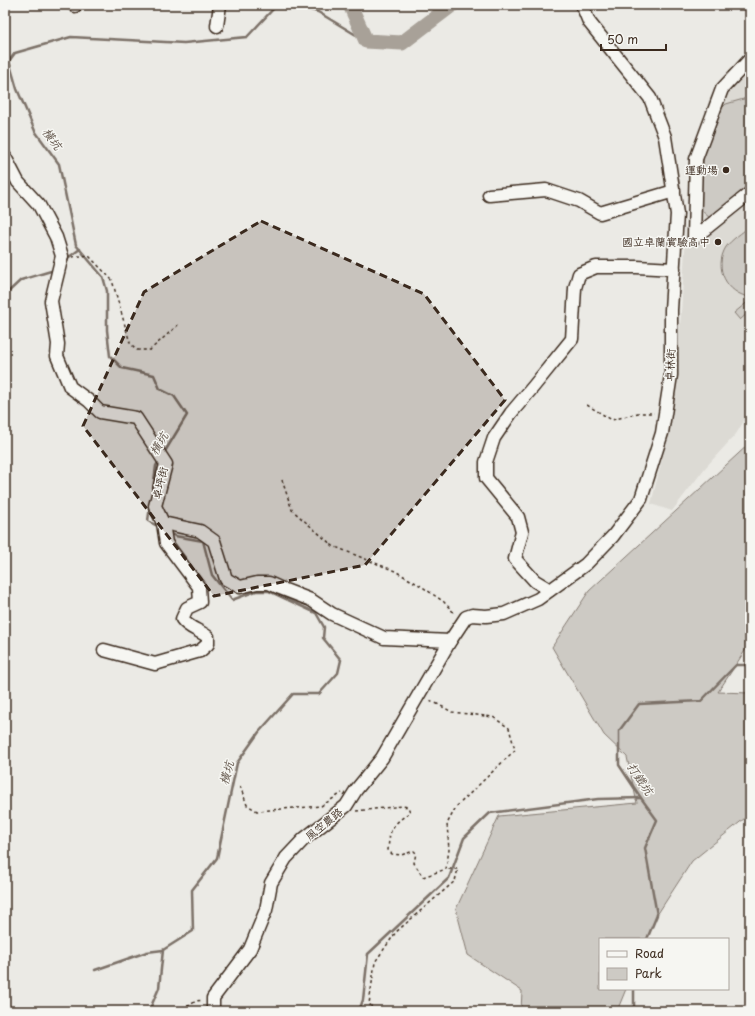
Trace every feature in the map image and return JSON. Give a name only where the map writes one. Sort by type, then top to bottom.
[{"type":"street","points":[[217,26],[220,5]]},
{"type":"street","name":"卓林街","points":[[463,622],[466,617],[472,615],[486,616],[504,614],[538,599],[586,564],[613,536],[641,499],[662,433],[671,375],[671,310],[677,214],[666,137],[650,98],[589,22],[582,5]]},
{"type":"street","points":[[750,59],[722,89],[696,159],[694,238],[750,193]]},
{"type":"street","points":[[5,157],[18,182],[39,205],[56,237],[62,256]]},
{"type":"street","points":[[489,195],[546,190],[579,201],[600,214],[674,191]]},
{"type":"street","name":"卓坪街","points":[[62,256],[51,301],[58,344],[57,356],[70,387],[89,401],[100,412],[136,418],[166,464],[155,506],[162,523],[166,542],[199,587],[200,602],[188,608],[182,619],[187,626],[208,637],[208,644],[200,651],[155,664],[104,650]]},
{"type":"street","points":[[550,590],[535,581],[515,559],[522,532],[518,518],[486,478],[486,462],[494,438],[511,413],[572,339],[575,288],[579,274],[596,267],[674,269]]},
{"type":"street","points":[[162,523],[200,531],[214,541],[226,579],[240,588],[257,583],[269,583],[311,600],[332,614],[384,638],[450,641],[463,622]]},
{"type":"street","name":"風空農路","points":[[213,998],[250,949],[266,910],[271,883],[286,858],[304,839],[346,806],[356,790],[382,758],[450,641]]},
{"type":"street","points":[[213,998],[213,1011]]},
{"type":"path","points":[[62,256],[73,257],[88,255],[112,280],[130,343],[137,350],[150,350],[178,325]]},
{"type":"path","points":[[587,405],[612,420],[638,413],[665,413]]},
{"type":"path","points":[[282,480],[292,510],[333,546],[394,572],[421,586],[444,602],[463,622]]},
{"type":"path","points":[[420,694],[452,712],[493,717],[509,728],[515,750],[456,807],[447,824],[449,850],[446,869]]},
{"type":"path","points":[[240,786],[248,805],[257,811],[321,806],[340,794],[356,790]]},
{"type":"path","points":[[337,813],[403,806],[408,807],[410,812],[395,823],[389,835],[388,850],[392,854],[401,855],[414,851],[416,854],[414,863],[423,876],[446,869],[458,869],[455,882],[396,932],[375,962],[369,1004],[376,1011]]},
{"type":"path","points":[[183,1011],[196,1000],[213,998]]},
{"type":"highlighted area","points":[[261,221],[424,294],[505,400],[365,565],[214,596],[83,426],[144,292]]},
{"type":"shaded area","name":"國立卓蘭實驗高中","points":[[750,47],[750,411],[736,434],[705,468],[672,511],[651,504],[670,427],[681,314],[690,171],[709,99]]},
{"type":"green space","name":"運動場","points":[[747,98],[750,100],[750,190],[711,219],[701,210],[699,203],[704,150],[718,112],[726,104]]},
{"type":"green space","points":[[750,226],[750,297],[735,291],[729,285],[724,279],[721,263],[722,255],[726,247]]},
{"type":"green space","points":[[750,300],[750,311],[740,320],[734,313]]},
{"type":"green space","points":[[750,443],[750,643],[718,692],[750,693],[750,814],[692,861],[657,915],[647,938],[599,938],[599,990],[626,990],[617,1011],[521,1011],[522,991],[468,955],[456,909],[499,816],[637,803],[627,757],[604,735],[552,647],[589,591]]},
{"type":"waterway","name":"橫坑","points":[[164,453],[187,415],[174,396],[160,389],[154,375],[122,368],[110,356],[107,330],[107,291],[103,277],[76,245],[59,164],[35,131],[17,89],[9,61],[15,53],[71,37],[184,43],[247,37],[276,6],[283,5]]},
{"type":"waterway","name":"橫坑","points":[[294,5],[318,12],[366,41]]},
{"type":"waterway","points":[[350,5],[366,41],[402,43],[452,5]]},
{"type":"waterway","points":[[65,260],[80,249]]},
{"type":"waterway","points":[[5,295],[21,280],[51,271],[55,268]]},
{"type":"waterway","name":"橫坑","points":[[152,497],[156,466],[159,461]]},
{"type":"waterway","name":"橫坑","points":[[150,506],[148,521],[159,527]]},
{"type":"waterway","name":"橫坑","points":[[149,1011],[159,988],[163,950],[193,931],[192,890],[217,858],[237,763],[259,732],[293,694],[319,694],[338,673],[341,660],[323,638],[324,627],[316,613],[269,591],[256,591],[232,600],[212,575],[203,541],[175,536],[169,533]]},
{"type":"waterway","name":"打鐵坑","points":[[647,938],[657,915],[645,848],[657,820],[619,765],[619,731],[639,704],[701,701],[736,665],[750,665]]},
{"type":"waterway","points":[[359,1011],[363,1000],[368,954],[449,878],[464,838],[490,813],[598,799],[641,798]]},
{"type":"waterway","points":[[95,970],[147,952],[163,950]]},
{"type":"waterway","name":"打鐵坑","points":[[634,990],[634,1011]]},
{"type":"place","name":"運動場","points":[[726,170]]},
{"type":"place","name":"國立卓蘭實驗高中","points":[[718,242]]}]
